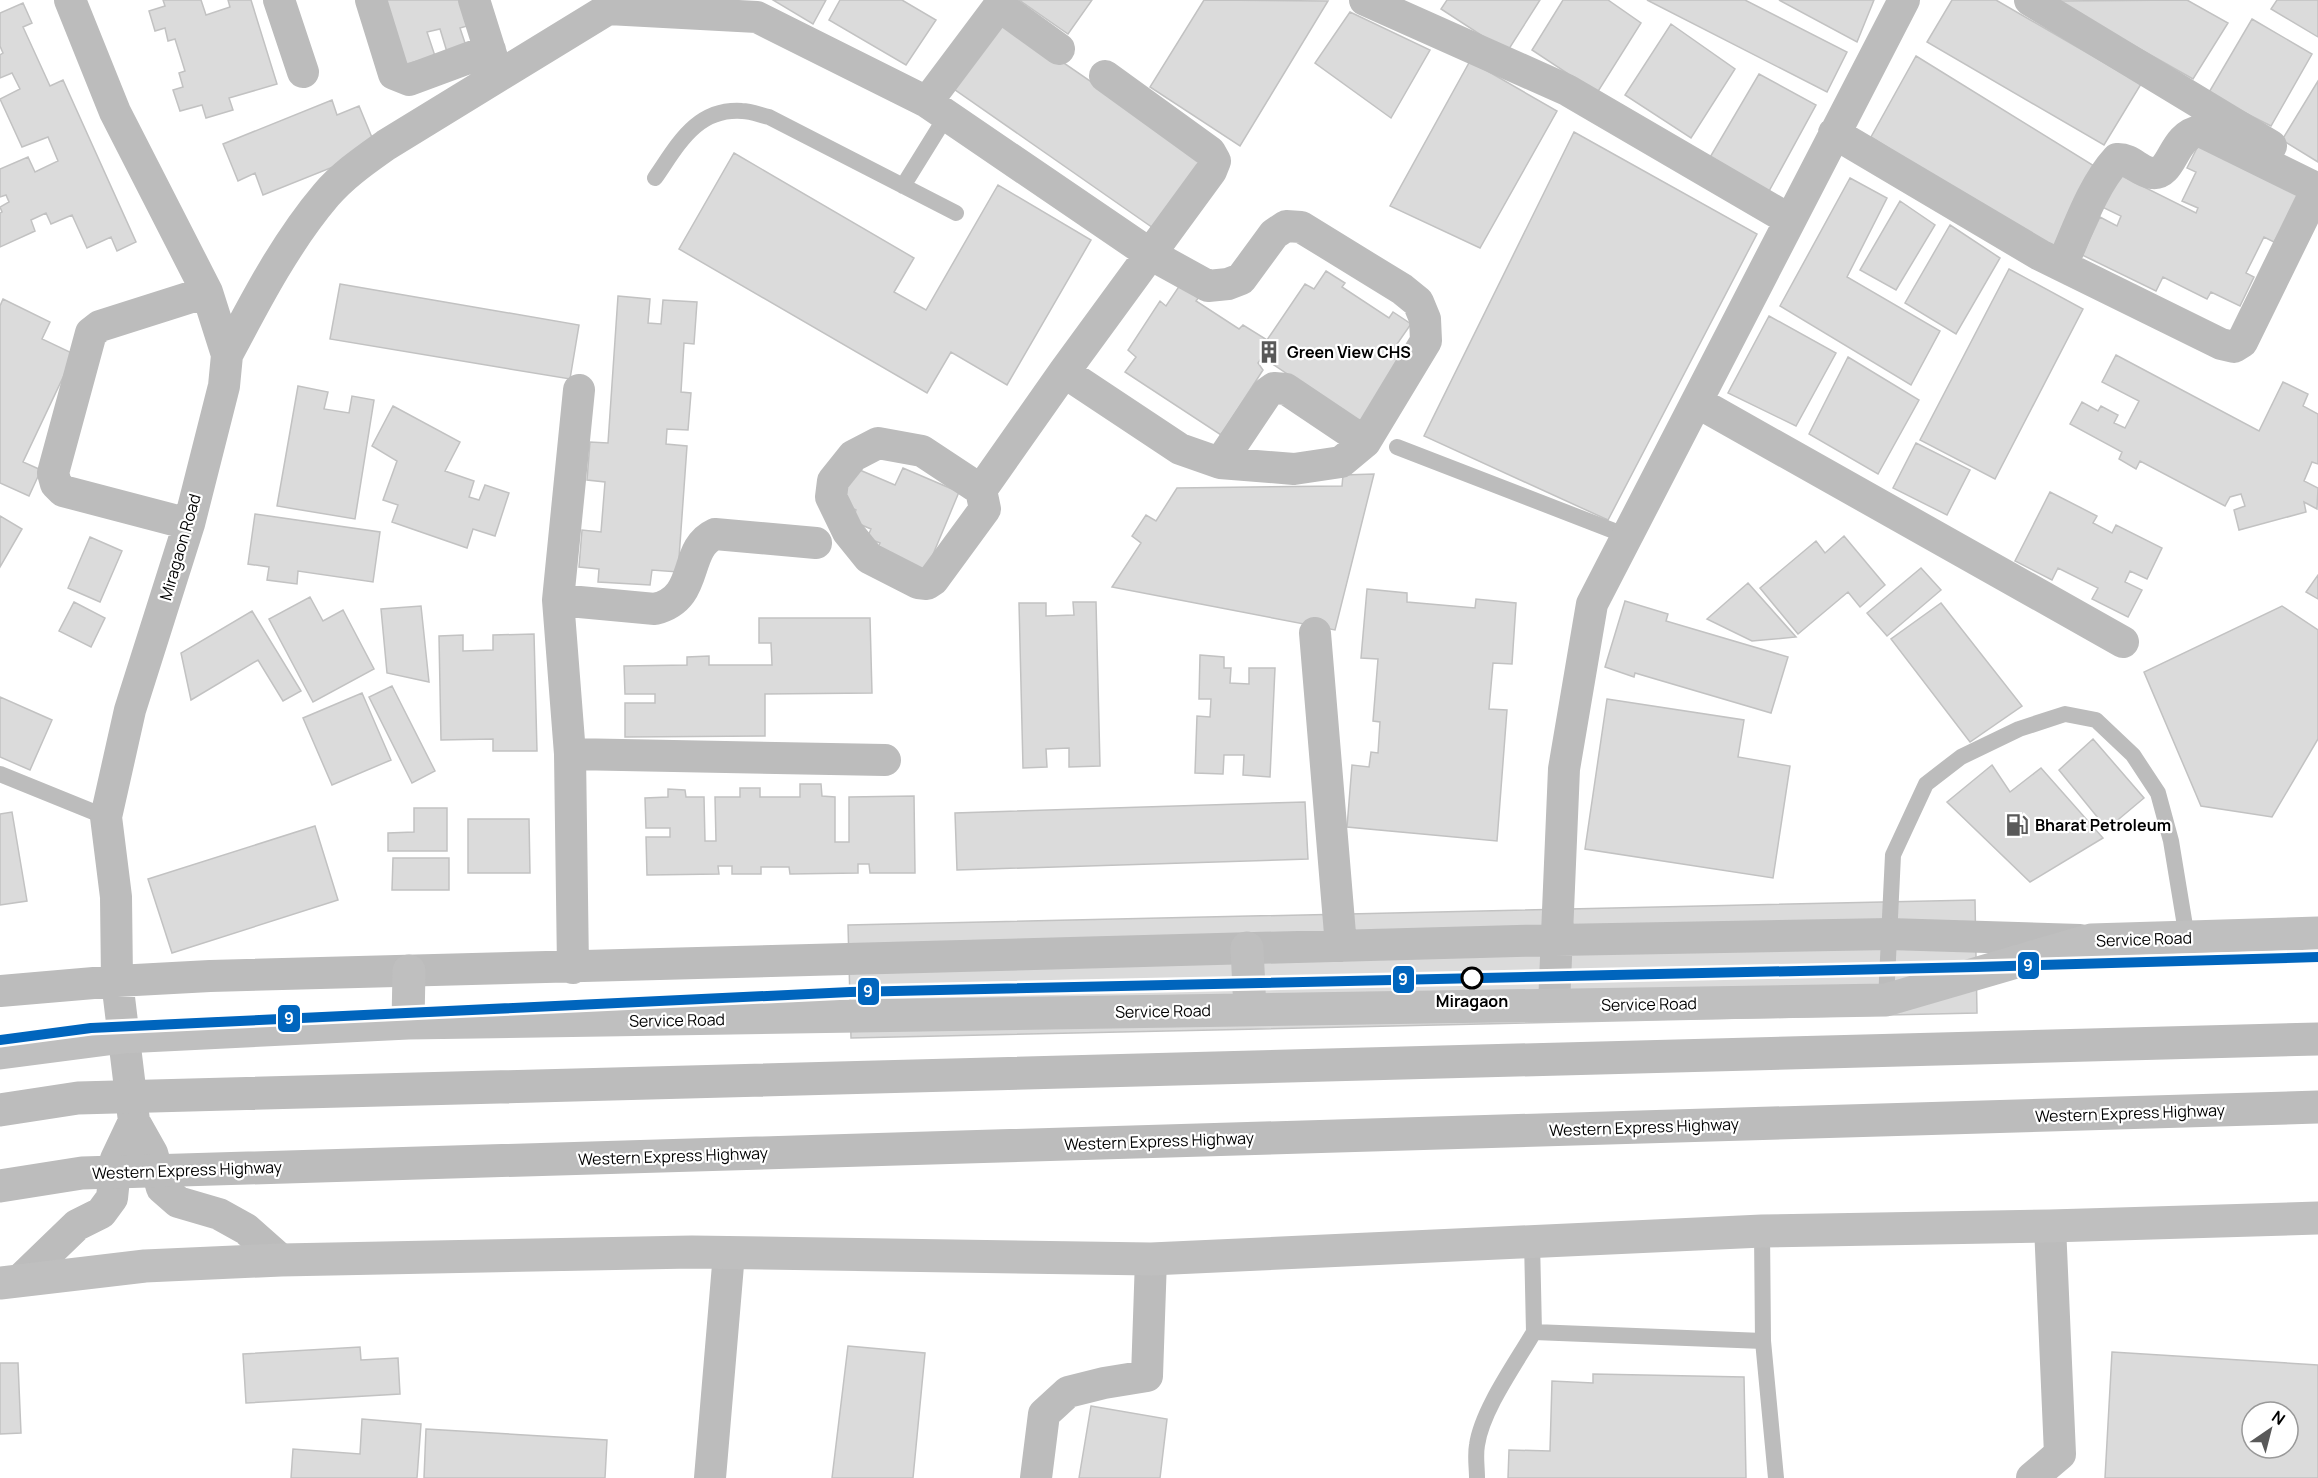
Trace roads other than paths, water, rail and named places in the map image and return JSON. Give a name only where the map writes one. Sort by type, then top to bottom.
[{"type":"highway","points":[[0,1110],[78,1098],[2318,1039]]},
{"type":"highway","name":"Western Express Highway","points":[[0,1186],[94,1173],[2318,1107]]},
{"type":"main road","name":"Service Road","points":[[0,1053],[123,1037],[408,1023],[1886,1000],[2091,940],[2318,933]]},
{"type":"main road","points":[[1247,948],[1250,1010]]},
{"type":"main road","points":[[408,1023],[409,971]]},
{"type":"main road","points":[[9,1282],[145,1266],[280,1260],[729,1253],[1150,1259],[1762,1231],[2318,1218]]},
{"type":"street","name":"Miragaon Road","points":[[70,0],[115,112],[207,292],[227,355],[224,386],[189,524],[130,710],[106,817],[116,897],[117,981],[134,1121]]},
{"type":"street","points":[[279,0],[303,72]]},
{"type":"street","points":[[371,0],[394,74],[401,79],[409,80],[494,63]]},
{"type":"street","points":[[474,0],[494,63]]},
{"type":"street","points":[[1365,0],[1567,90],[1790,220]]},
{"type":"street","points":[[1554,1005],[1564,769],[1592,604],[1904,0]]},
{"type":"street","points":[[2030,0],[2318,174]]},
{"type":"street","points":[[227,355],[268,276],[327,194],[354,168],[494,63],[611,4],[757,17],[937,108],[1150,254],[1208,286],[1228,284],[1241,279],[1274,234],[1286,226],[1301,227],[1402,289],[1418,302],[1425,319],[1426,341],[1365,442],[1341,462],[1294,469],[1220,463],[1180,449],[1064,372]]},
{"type":"street","points":[[937,108],[996,10],[1005,10],[1059,49]]},
{"type":"street","points":[[981,490],[922,451],[878,443],[853,456],[833,481],[831,497],[848,532],[869,558],[918,584],[927,584],[933,580],[985,508],[981,490],[1210,171],[1215,160],[1210,152],[1105,76]]},
{"type":"street","points":[[1834,133],[2040,255],[2221,344],[2234,347],[2242,342],[2314,195],[2313,189],[2310,185],[2200,131],[2191,132],[2181,141],[2168,165],[2162,171],[2152,173],[2123,159],[2117,159],[2110,166],[2062,265]]},
{"type":"street","points":[[189,524],[63,491],[56,484],[53,473],[91,333],[100,326],[207,292]]},
{"type":"street","points":[[1220,463],[1267,393],[1274,388],[1286,389],[1365,442]]},
{"type":"street","points":[[573,968],[570,754],[558,600],[579,390]]},
{"type":"street","points":[[1697,402],[2123,642]]},
{"type":"street","points":[[558,600],[656,609],[668,606],[679,597],[700,546],[706,538],[715,534],[816,543]]},
{"type":"street","points":[[1315,633],[1341,946]]},
{"type":"street","points":[[570,754],[885,759]]},
{"type":"street","points":[[0,991],[117,981],[409,971],[1556,940],[1889,934],[2091,940]]},
{"type":"street","points":[[134,1121],[152,1153],[162,1188],[178,1202],[219,1214],[246,1229],[280,1260]]},
{"type":"street","points":[[9,1282],[77,1224],[101,1214],[112,1198],[116,1160],[134,1121]]},
{"type":"street","points":[[2032,1478],[2060,1454],[2050,1226]]},
{"type":"street","points":[[710,1478],[729,1253]]},
{"type":"street","points":[[1036,1478],[1044,1414],[1068,1392],[1147,1376],[1150,1259]]},
{"type":"lane","points":[[903,186],[937,108]]},
{"type":"lane","points":[[655,178],[688,130],[717,113],[742,111],[769,117],[956,213]]},
{"type":"lane","points":[[1397,447],[1627,536]]},
{"type":"lane","points":[[1886,1000],[1893,855],[1926,784],[1961,758],[2019,729],[2066,714],[2096,720],[2133,754],[2158,793],[2171,841],[2187,938]]},
{"type":"lane","points":[[0,774],[106,817]]},
{"type":"lane","points":[[1762,1231],[1763,1341],[1776,1478]]},
{"type":"lane","points":[[1477,1478],[1477,1445],[1482,1425],[1534,1332],[1532,1241]]},
{"type":"lane","points":[[1534,1332],[1763,1341]]},
{"type":"place","name":"Green View CHS","points":[[1269,352]]},
{"type":"place","name":"Bharat Petroleum","points":[[2017,825]]},
{"type":"place","name":"Miragaon","points":[[1472,978]]}]
